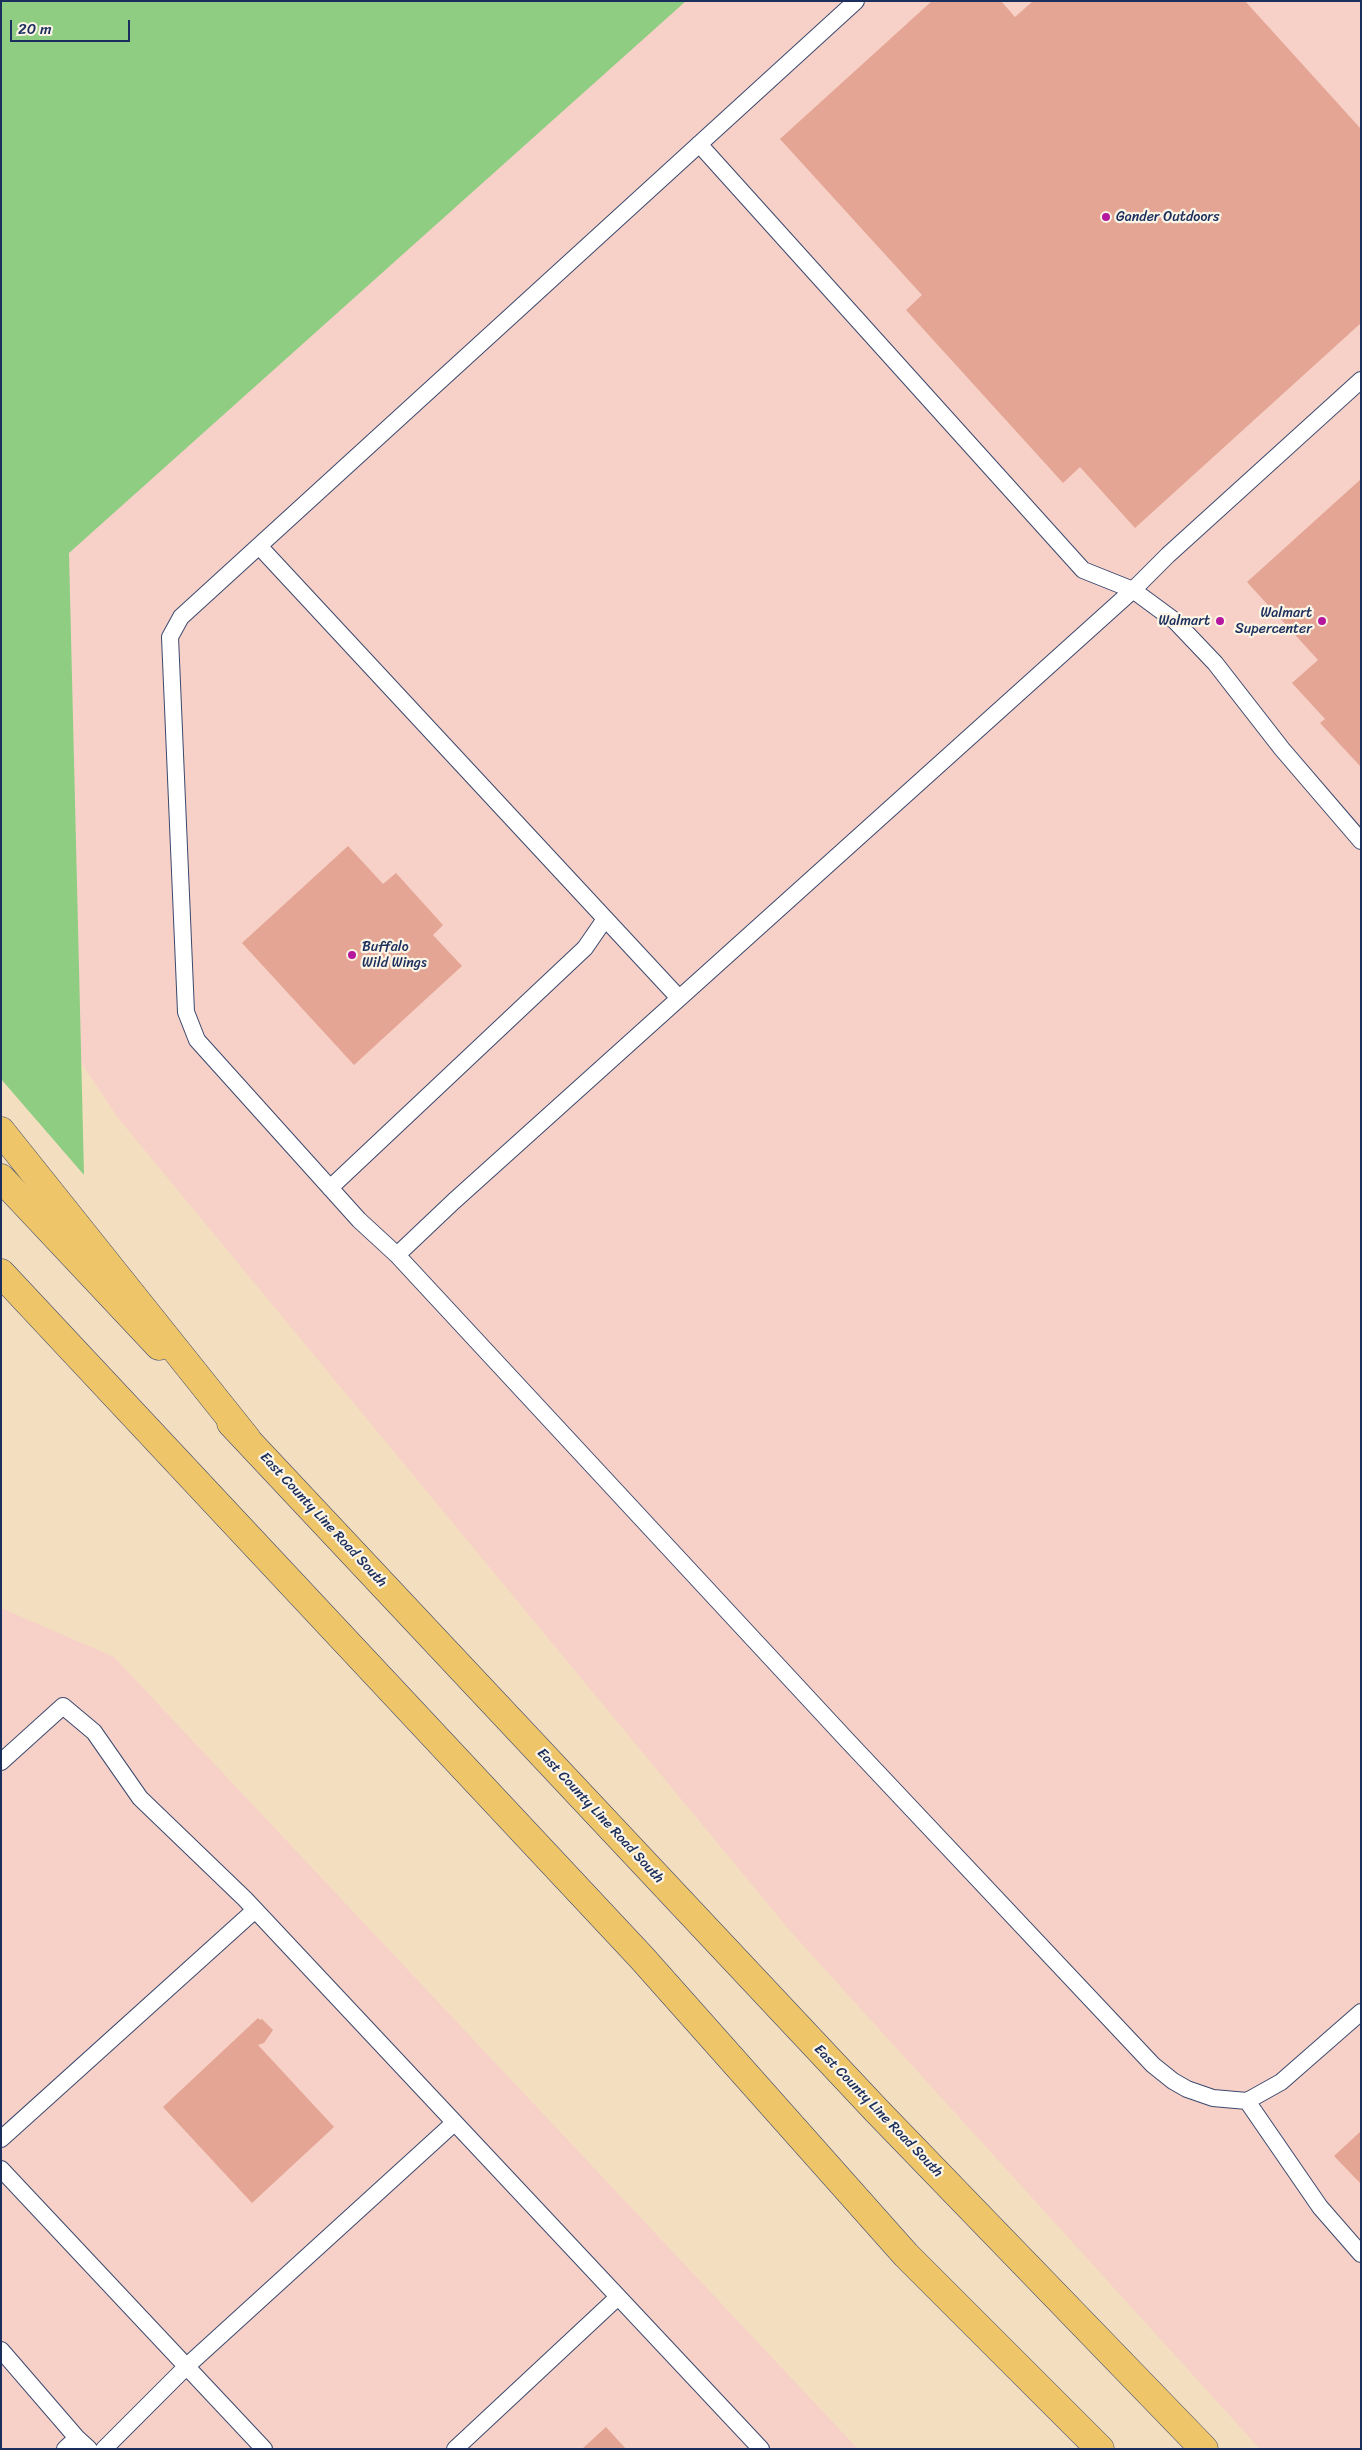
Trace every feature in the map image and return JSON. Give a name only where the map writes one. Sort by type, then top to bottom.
[{"type":"main road","points":[[1,1131],[247,1439]]},
{"type":"main road","name":"East County Line Road South","points":[[1,1178],[876,2111],[1204,2449]]},
{"type":"main road","points":[[1,1273],[642,1958],[906,2255],[1100,2449]]},
{"type":"lane","points":[[856,1],[181,617],[170,637],[186,1012],[196,1040],[359,1220],[397,1255],[598,1473],[1153,2065],[1187,2089],[1213,2098],[1246,2101],[1281,2082],[1361,2012]]},
{"type":"lane","points":[[699,144],[1083,570],[1133,590],[1175,621],[1215,663],[1282,749],[1361,841]]},
{"type":"lane","points":[[397,1255],[679,998],[1133,590],[1168,555],[1361,380]]},
{"type":"lane","points":[[260,546],[679,998]]},
{"type":"lane","points":[[330,1188],[585,948],[605,919]]},
{"type":"lane","points":[[1,1762],[63,1706],[94,1732],[140,1798],[255,1910],[761,2449]]},
{"type":"lane","points":[[1,2139],[255,1910]]},
{"type":"lane","points":[[1246,2101],[1320,2207],[1361,2254]]},
{"type":"lane","points":[[104,2449],[187,2366],[454,2123]]},
{"type":"lane","points":[[1,2169],[187,2366],[255,2446]]},
{"type":"lane","points":[[455,2449],[618,2298]]},
{"type":"lane","points":[[1,2350],[83,2443],[65,2449]]},
{"type":"shaded area","points":[[1,1],[1361,1],[1361,2449],[1260,2449],[791,1932],[118,1118],[1,942]]},
{"type":"shaded area","points":[[1,1608],[114,1657],[858,2449],[1,2449]]},
{"type":"green space","points":[[1,1],[686,1],[69,553],[84,1175],[1,1079]]},
{"type":"building","name":"Gander Outdoors","points":[[932,1],[1001,1],[1015,17],[1033,1],[1245,1],[1361,129],[1361,323],[1135,528],[1080,467],[1063,483],[906,310],[922,295],[780,139]]},
{"type":"building","name":"Walmart Supercenter","points":[[1361,479],[1361,767],[1320,723],[1325,719],[1292,683],[1318,660],[1247,582]]},
{"type":"building","name":"Buffalo Wild Wings","points":[[348,846],[383,884],[396,873],[443,925],[433,935],[462,966],[354,1065],[242,943]]},
{"type":"building","points":[[258,2018],[262,2019],[273,2030],[264,2043],[258,2045],[334,2127],[252,2203],[163,2107]]},
{"type":"building","points":[[1361,2131],[1361,2184],[1334,2156]]},
{"type":"building","points":[[606,2427],[626,2449],[582,2449]]},
{"type":"place","name":"Gander Outdoors","points":[[1106,217]]},
{"type":"place","name":"Walmart","points":[[1220,621]]},
{"type":"place","name":"Walmart Supercenter","points":[[1322,621]]},
{"type":"place","name":"Buffalo Wild Wings","points":[[352,955]]}]
